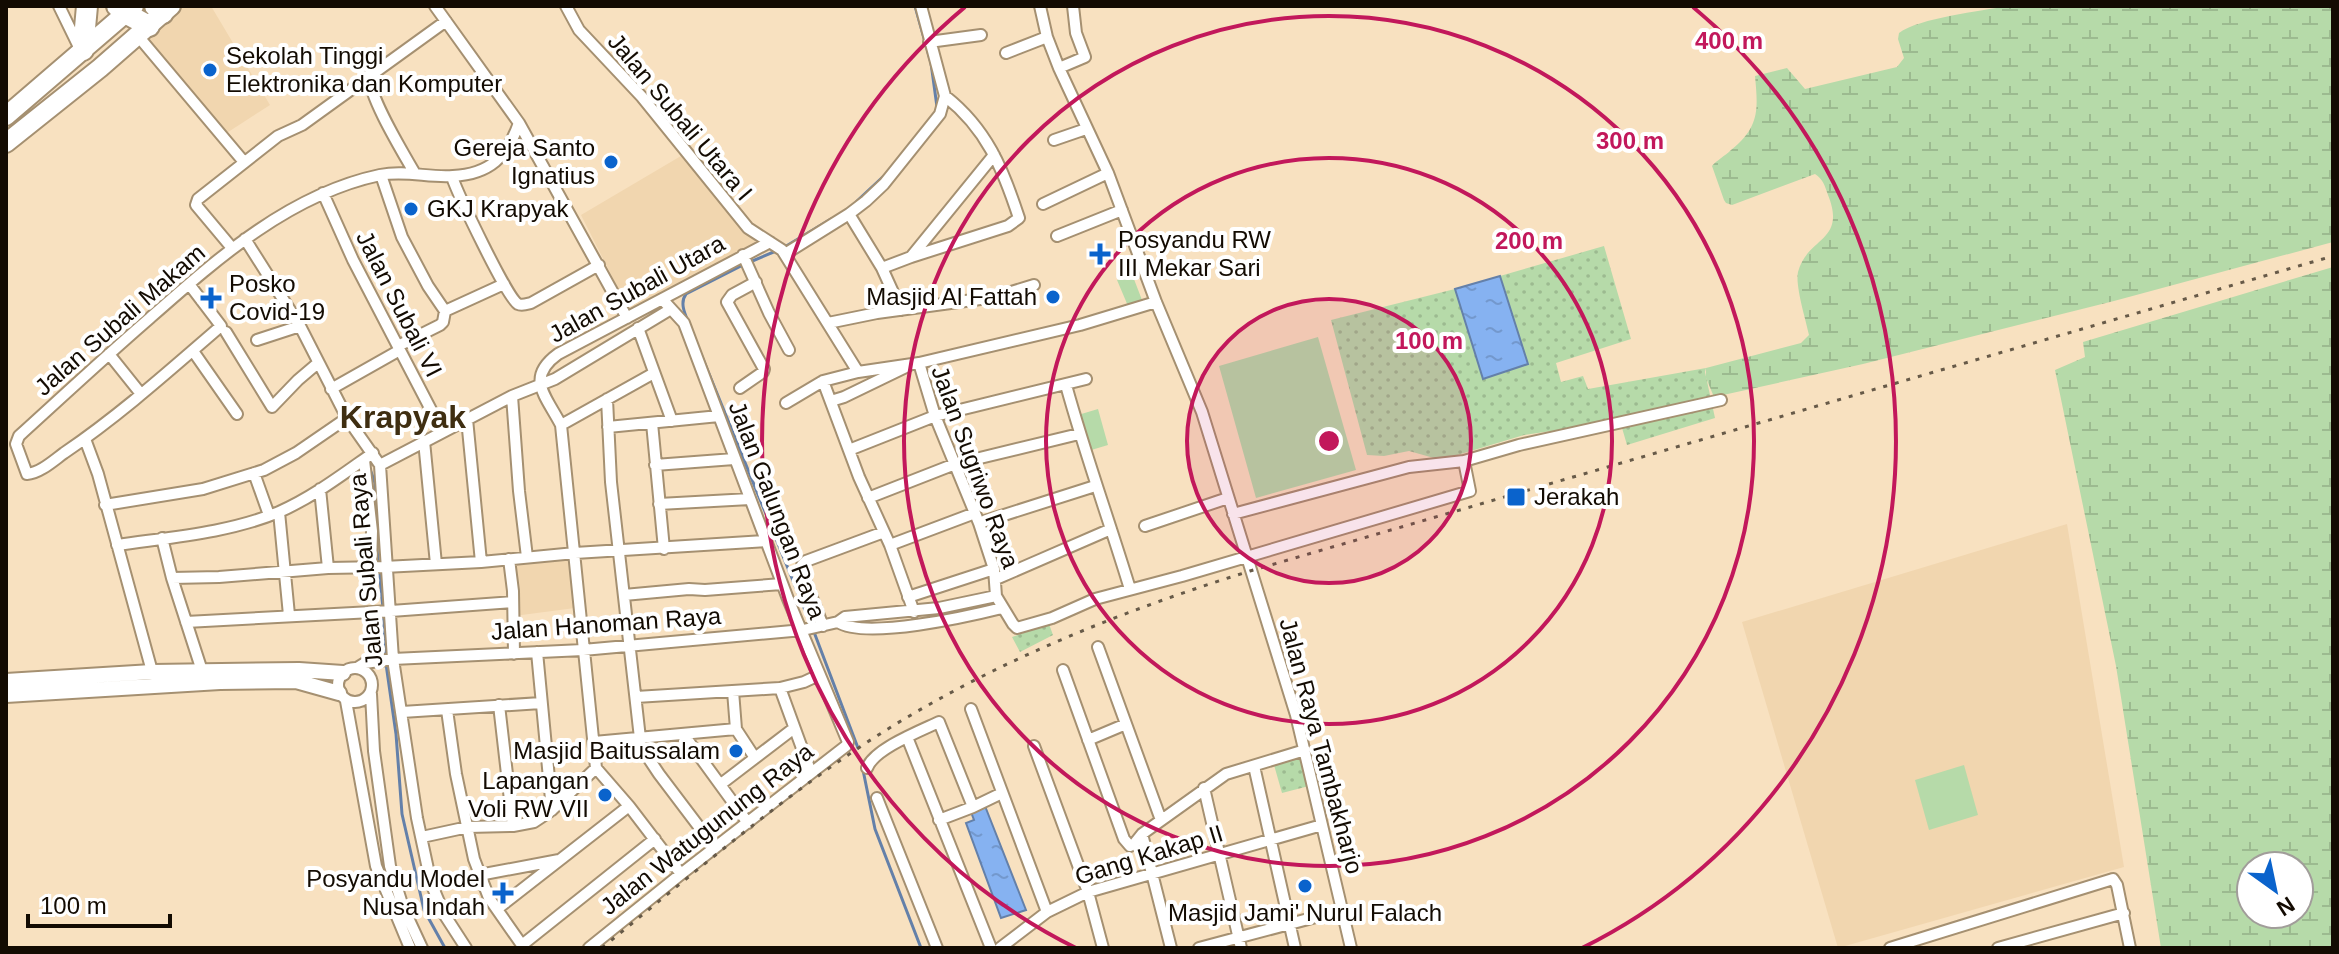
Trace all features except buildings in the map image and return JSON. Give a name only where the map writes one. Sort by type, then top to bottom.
[{"type":"highway","points":[[82,51],[87,6]]},
{"type":"highway","points":[[6,116],[82,51],[125,8],[155,17]]},
{"type":"highway","points":[[6,143],[155,17]]},
{"type":"street","points":[[59,6],[82,51]]},
{"type":"street","points":[[435,6],[519,123],[627,318]]},
{"type":"street","name":"Jalan Subali Utara I","points":[[566,6],[579,30],[642,97],[748,228],[778,247]]},
{"type":"street","points":[[882,268],[1016,222],[1019,218],[1003,171],[994,155],[965,114],[945,96],[921,6]]},
{"type":"street","name":"Jalan Raya Tambakharjo","points":[[1040,6],[1059,68],[1108,173],[1156,302],[1202,412],[1281,662],[1351,948]]},
{"type":"street","points":[[1059,68],[1085,57],[1076,33],[1073,6]]},
{"type":"street","points":[[155,17],[244,162]]},
{"type":"street","points":[[232,248],[196,202],[278,136],[302,125],[446,21]]},
{"type":"street","points":[[929,42],[981,35]]},
{"type":"street","points":[[1006,53],[1047,37]]},
{"type":"street","points":[[369,75],[378,104],[414,172]]},
{"type":"street","name":"Jalan Subali Utara","points":[[540,385],[540,373],[551,359],[662,299],[849,214],[884,184],[927,133],[940,114],[945,96]]},
{"type":"street","points":[[245,239],[323,193],[381,175],[414,172],[452,177],[474,172],[494,163],[508,148],[519,123]]},
{"type":"street","points":[[1054,140],[1086,129]]},
{"type":"street","points":[[911,257],[994,155]]},
{"type":"street","points":[[1043,204],[1108,173]]},
{"type":"street","points":[[331,389],[443,322],[445,311],[402,237],[381,175]]},
{"type":"street","points":[[452,177],[504,284],[517,303],[526,304],[599,265]]},
{"type":"street","name":"Jalan Subali VI","points":[[323,193],[353,260],[442,431]]},
{"type":"street","points":[[1057,236],[1122,210]]},
{"type":"street","points":[[849,214],[882,268],[901,310]]},
{"type":"street","name":"Jalan Subali Makam","points":[[85,439],[29,474],[25,472],[16,444],[17,438],[109,354],[245,239]]},
{"type":"street","name":"Jalan Subali Raya","points":[[245,239],[300,326],[343,421],[368,457],[380,465],[379,567],[384,612],[384,660],[402,712],[431,883],[444,914],[466,948]]},
{"type":"street","points":[[778,247],[858,372]]},
{"type":"street","points":[[746,261],[789,350]]},
{"type":"street","points":[[740,388],[764,370],[727,302],[756,282]]},
{"type":"street","points":[[154,679],[98,474],[85,439],[221,326],[189,284]]},
{"type":"street","points":[[445,311],[504,284]]},
{"type":"street","points":[[828,323],[995,297],[1034,285]]},
{"type":"street","name":"Jalan Galungan Raya","points":[[662,299],[684,323],[782,584],[804,630],[819,675],[848,742]]},
{"type":"street","points":[[831,401],[916,363],[1080,325],[1156,302]]},
{"type":"street","points":[[380,465],[442,431],[581,364],[671,309]]},
{"type":"street","points":[[257,340],[300,326]]},
{"type":"street","points":[[638,328],[672,421]]},
{"type":"street","points":[[226,332],[272,407],[318,363]]},
{"type":"street","points":[[193,351],[237,414]]},
{"type":"street","points":[[109,354],[141,394]]},
{"type":"street","name":"Jalan Sugriwo Raya","points":[[786,403],[823,381],[916,363],[977,518],[995,574],[996,596],[1002,608],[942,621],[884,627],[847,627],[838,622]]},
{"type":"street","points":[[561,425],[654,373]]},
{"type":"street","points":[[849,450],[935,416],[1086,379]]},
{"type":"street","points":[[823,381],[914,612]]},
{"type":"street","points":[[540,385],[561,425],[596,768],[681,874]]},
{"type":"street","points":[[1066,385],[1130,589]]},
{"type":"street","points":[[512,396],[527,557]]},
{"type":"street","points":[[607,399],[611,482],[642,749],[715,848]]},
{"type":"street","points":[[1233,514],[1409,467],[1464,461],[1519,445],[1721,400]]},
{"type":"street","points":[[608,427],[719,416]]},
{"type":"street","points":[[467,419],[481,562]]},
{"type":"street","points":[[105,505],[203,489],[254,473],[278,464],[343,421]]},
{"type":"street","points":[[652,423],[664,549]]},
{"type":"street","points":[[868,498],[955,464],[1079,434]]},
{"type":"street","points":[[424,441],[436,564]]},
{"type":"street","points":[[117,545],[221,530],[274,514],[320,489],[368,457]]},
{"type":"street","points":[[368,457],[372,531],[379,567]]},
{"type":"street","points":[[655,465],[734,459]]},
{"type":"street","points":[[1002,608],[1017,628],[1024,627],[1095,599],[1470,491],[1464,461]]},
{"type":"street","points":[[254,473],[274,514],[289,615]]},
{"type":"street","points":[[890,545],[1092,487]]},
{"type":"street","points":[[320,489],[328,568]]},
{"type":"street","points":[[1145,526],[1228,498]]},
{"type":"street","points":[[659,504],[750,499]]},
{"type":"street","points":[[908,597],[995,574],[1111,529]]},
{"type":"street","points":[[822,626],[802,565],[884,532]]},
{"type":"street","points":[[162,538],[204,677]]},
{"type":"street","points":[[172,578],[481,562],[766,541]]},
{"type":"street","points":[[509,559],[514,654]]},
{"type":"street","points":[[624,595],[782,584]]},
{"type":"street","name":"Jalan Sugriwo Raya","points":[[822,626],[845,617],[959,606],[996,596]]},
{"type":"street","points":[[186,622],[513,602]]},
{"type":"street","points":[[959,606],[963,617]]},
{"type":"street","points":[[939,608],[942,621]]},
{"type":"street","name":"Jalan Hanoman Raya","points":[[6,681],[154,679],[350,670],[365,663],[384,660],[583,650],[822,626]]},
{"type":"street","points":[[1098,647],[1161,820]]},
{"type":"street","points":[[537,652],[552,810]]},
{"type":"street","points":[[384,660],[369,668],[374,751],[390,866],[403,907],[422,948]]},
{"type":"street","points":[[370,676],[366,672],[350,670],[338,682],[357,755],[376,866],[410,948]]},
{"type":"street","points":[[1063,670],[1127,844],[1134,844],[1142,834],[1226,774],[1305,750]]},
{"type":"street","points":[[636,697],[780,688],[819,675]]},
{"type":"street","name":"Jalan Hanoman Raya","points":[[204,677],[296,681],[326,688],[343,697]]},
{"type":"street","name":"Jalan Hanoman Raya","points":[[6,695],[154,679]]},
{"type":"street","points":[[780,688],[811,773]]},
{"type":"street","points":[[733,691],[736,729],[755,758]]},
{"type":"street","points":[[343,697],[363,701],[371,694]]},
{"type":"street","points":[[402,712],[541,703]]},
{"type":"street","points":[[499,705],[513,826]]},
{"type":"street","points":[[971,709],[1047,912]]},
{"type":"street","points":[[447,710],[456,774],[479,875],[489,898],[523,947],[655,839]]},
{"type":"street","points":[[867,768],[870,759],[939,722],[973,807]]},
{"type":"street","points":[[1088,740],[1126,724]]},
{"type":"street","points":[[594,742],[736,729]]},
{"type":"street","points":[[721,784],[793,729]]},
{"type":"street","points":[[684,735],[748,823]]},
{"type":"street","points":[[907,737],[991,948]]},
{"type":"street","name":"Jalan Watugunung Raya","points":[[589,948],[848,742]]},
{"type":"street","points":[[1034,746],[1088,892],[1103,948]]},
{"type":"street","points":[[357,755],[374,751]]},
{"type":"street","points":[[1254,766],[1295,948]]},
{"type":"street","points":[[422,837],[468,827],[513,826],[534,822],[552,810],[596,768]]},
{"type":"street","points":[[1204,788],[1240,943]]},
{"type":"street","points":[[939,820],[1002,793]]},
{"type":"street","points":[[877,798],[937,948]]},
{"type":"street","points":[[497,909],[629,806]]},
{"type":"street","name":"Gang Kakap II","points":[[1000,948],[1047,912],[1088,892],[1322,825]]},
{"type":"street","points":[[1142,834],[1171,948]]},
{"type":"street","points":[[479,875],[561,859]]},
{"type":"street","points":[[1890,948],[2115,882],[2130,948]]},
{"type":"street","points":[[1199,948],[1240,943],[1288,923],[1342,910]]},
{"type":"street","points":[[1998,948],[2123,910]]},
{"type":"shaded area","name":"Sekolah Tinggi Elektronika dan Komputer","points":[[177,6],[211,6],[270,105],[222,136],[143,35]]},
{"type":"shaded area","points":[[686,153],[757,243],[631,314],[581,215]]},
{"type":"shaded area","points":[[2067,524],[2124,867],[1838,948],[1742,622]]},
{"type":"shaded area","points":[[571,557],[575,608],[514,616],[513,561]]},
{"type":"green space","points":[[2008,6],[2333,6],[2333,242],[1863,364],[1714,397],[1706,378],[1706,368],[1801,343],[1809,335],[1799,294],[1798,272],[1809,252],[1824,238],[1833,222],[1833,210],[1826,189],[1815,174],[1732,205],[1724,200],[1712,166],[1740,142],[1752,125],[1757,98],[1755,76],[1787,68],[1805,89],[1897,67],[1904,58],[1899,33],[1908,28],[1951,16]]},
{"type":"green space","points":[[1604,246],[1631,339],[1556,363],[1561,382],[1583,376],[1588,389],[1706,368],[1715,418],[1627,445],[1620,421],[1524,435],[1441,460],[1409,451],[1384,456],[1367,455],[1331,320],[1455,289],[1483,378],[1528,364],[1500,276]]},
{"type":"green space","points":[[2333,267],[2333,948],[2161,948],[2116,666],[2055,370],[2085,357],[2083,342]]},
{"type":"green space","points":[[1132,274],[1142,300],[1128,306],[1117,280]]},
{"type":"green space","points":[[1318,337],[1356,470],[1256,498],[1219,366]]},
{"type":"green space","points":[[1098,409],[1108,445],[1088,451],[1078,415]]},
{"type":"green space","points":[[1049,624],[1053,635],[1020,652],[1012,637]]},
{"type":"green space","points":[[1302,758],[1309,786],[1282,793],[1274,765]]},
{"type":"green space","points":[[1964,765],[1978,815],[1929,830],[1915,780]]},
{"type":"water","points":[[1500,276],[1528,364],[1483,379],[1455,289]]},
{"type":"water","points":[[985,806],[1026,910],[1001,918],[966,823],[974,820],[971,812]]},
{"type":"waterway","points":[[915,6],[931,63],[937,107]]},
{"type":"waterway","points":[[857,201],[887,173]]},
{"type":"waterway","points":[[783,248],[831,219]]},
{"type":"waterway","points":[[750,262],[776,251]]},
{"type":"waterway","points":[[688,321],[683,304],[686,294],[743,265]]},
{"type":"waterway","points":[[701,354],[811,625]]},
{"type":"waterway","points":[[370,469],[375,483],[376,525]]},
{"type":"waterway","points":[[376,540],[383,608]]},
{"type":"waterway","points":[[383,616],[385,656]]},
{"type":"waterway","points":[[814,632],[858,748]]},
{"type":"waterway","points":[[386,664],[396,734],[402,814],[424,910],[445,948]]},
{"type":"waterway","points":[[863,770],[875,829],[921,948]]},
{"type":"railway","points":[[602,948],[775,808],[883,732],[983,676],[1087,629],[1250,571],[2333,256]]},
{"type":"place","name":"Sekolah Tinggi Elektronika dan Komputer","points":[[210,70]]},
{"type":"place","name":"Gereja Santo Ignatius","points":[[611,162]]},
{"type":"place","name":"GKJ Krapyak","points":[[411,209]]},
{"type":"place","name":"Posyandu RW III Mekar Sari","points":[[1100,254]]},
{"type":"place","name":"Masjid Al Fattah","points":[[1053,297]]},
{"type":"place","name":"Posko Covid-19","points":[[211,298]]},
{"type":"place","name":"Jerakah","points":[[1516,497]]},
{"type":"place","name":"Masjid Baitussalam","points":[[736,751]]},
{"type":"place","name":"Lapangan Voli RW VII","points":[[605,795]]},
{"type":"place","name":"Masjid Jami' Nurul Falach","points":[[1305,886]]},
{"type":"place","name":"Posyandu Model Nusa Indah","points":[[503,893]]},
{"type":"district","name":"Krapyak","points":[[403,417]]}]
